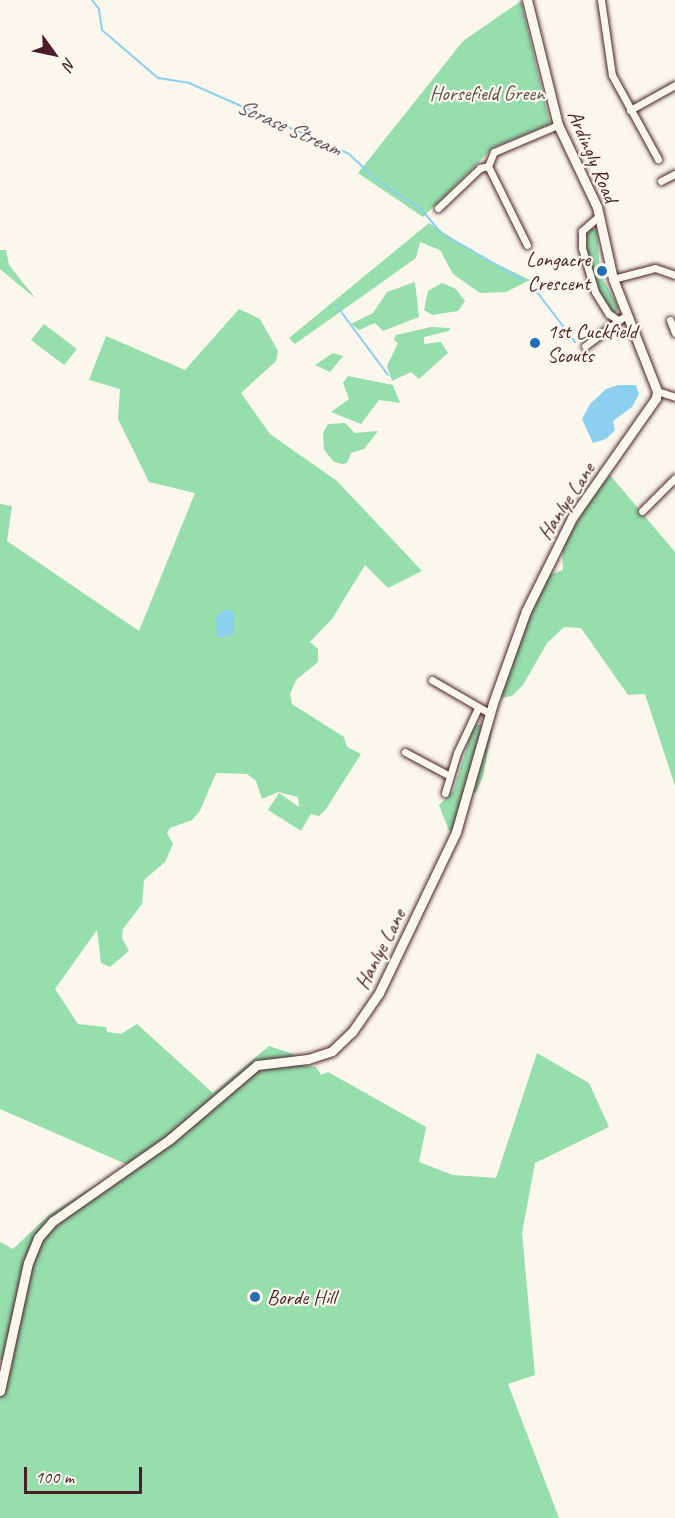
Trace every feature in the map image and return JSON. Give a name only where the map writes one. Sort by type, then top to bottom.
[{"type":"street","name":"Ardingly Road","points":[[527,0],[558,125],[588,184],[599,216],[622,318],[657,391]]},
{"type":"street","points":[[601,0],[612,75],[658,159]]},
{"type":"street","points":[[630,110],[675,85]]},
{"type":"street","points":[[527,245],[488,166],[494,152],[558,125]]},
{"type":"street","points":[[438,208],[480,168],[488,166]]},
{"type":"street","points":[[661,181],[675,174]]},
{"type":"street","points":[[599,216],[582,231],[582,248],[595,292],[609,314],[622,318]]},
{"type":"street","points":[[613,279],[655,268],[675,275]]},
{"type":"street","points":[[585,346],[622,318]]},
{"type":"street","points":[[670,320],[675,333]]},
{"type":"street","points":[[657,391],[675,397]]},
{"type":"street","name":"Hanlye Lane","points":[[0,1391],[28,1263],[39,1238],[53,1221],[170,1139],[257,1065],[322,1056],[340,1045],[362,1017],[393,967],[456,832],[490,714],[526,611],[560,539],[589,492],[648,414],[657,391]]},
{"type":"street","points":[[642,512],[675,478]]},
{"type":"street","points":[[432,680],[490,714]]},
{"type":"street","points":[[445,793],[478,708]]},
{"type":"street","points":[[405,752],[450,776]]},
{"type":"green space","name":"Horsefield Green","points":[[521,1],[550,124],[494,147],[423,217],[358,173],[463,41]]},
{"type":"green space","points":[[429,223],[474,253],[530,280],[506,292],[480,293],[453,274],[440,250],[420,242],[416,258],[295,344],[289,338]]},
{"type":"green space","points":[[592,228],[597,230],[599,260],[604,281],[619,308],[616,312],[611,312],[596,285],[587,255],[587,232]]},
{"type":"green space","points":[[0,250],[6,250],[9,265],[36,299],[0,269]]},
{"type":"green space","points":[[415,282],[419,317],[383,331],[375,323],[359,330],[351,324],[373,313],[387,292]]},
{"type":"green space","points":[[442,283],[456,289],[465,301],[458,311],[432,315],[424,310],[428,291]]},
{"type":"green space","points":[[239,309],[260,319],[278,351],[276,361],[241,393],[270,434],[337,481],[422,571],[388,588],[365,565],[332,619],[310,642],[318,649],[318,662],[296,680],[290,694],[292,704],[344,737],[347,747],[361,754],[326,809],[319,816],[311,814],[301,831],[268,810],[279,793],[299,807],[298,797],[278,792],[262,799],[256,781],[247,774],[216,773],[200,811],[192,820],[170,828],[167,833],[173,844],[165,862],[144,880],[142,904],[123,929],[122,938],[129,951],[110,967],[101,963],[97,930],[55,989],[78,1024],[106,1027],[107,1032],[121,1034],[137,1024],[213,1093],[269,1046],[293,1054],[302,1065],[316,1067],[321,1075],[328,1072],[426,1127],[419,1162],[453,1175],[496,1178],[537,1053],[589,1083],[609,1127],[535,1163],[522,1233],[535,1375],[508,1384],[559,1518],[0,1518],[0,1388],[6,1389],[12,1361],[0,1360],[0,1242],[13,1249],[50,1214],[128,1165],[0,1109],[0,504],[12,506],[7,541],[139,631],[195,493],[149,482],[118,419],[120,389],[89,380],[106,336],[185,370]]},
{"type":"green space","points":[[44,324],[77,349],[64,365],[31,340]]},
{"type":"green space","points":[[431,327],[450,328],[449,331],[424,337],[424,344],[441,342],[448,353],[419,379],[411,372],[392,381],[387,366],[398,343],[394,340],[396,335]]},
{"type":"green space","points":[[333,353],[343,356],[330,372],[315,365]]},
{"type":"green space","points":[[348,376],[393,385],[400,403],[379,400],[361,424],[331,412],[349,399],[343,383]]},
{"type":"green space","points":[[345,423],[355,433],[378,431],[364,449],[351,453],[347,463],[342,464],[334,462],[324,450],[323,433],[328,424]]},
{"type":"green space","points":[[610,475],[675,552],[675,786],[645,694],[628,695],[581,628],[564,627],[547,643],[523,685],[512,696],[500,698],[538,595],[548,575],[563,570],[562,547],[591,498]]},
{"type":"green space","points":[[484,724],[492,731],[483,776],[477,791],[463,802],[453,830],[449,831],[439,805],[454,790],[471,733],[476,725]]},
{"type":"water","points":[[618,385],[636,385],[639,394],[632,407],[613,421],[615,430],[606,439],[593,443],[582,419],[590,404],[606,389]]},
{"type":"water","points":[[224,609],[235,613],[233,634],[217,638],[216,618]]},
{"type":"waterway","name":"Scrase Stream","points":[[92,0],[99,9],[102,30],[158,78],[189,83],[349,154],[377,180],[421,209],[440,232],[524,281]]},
{"type":"waterway","name":"Scrase Stream","points":[[534,288],[575,342]]},
{"type":"waterway","points":[[336,305],[388,375]]},
{"type":"place","name":"Longacre Crescent","points":[[602,271]]},
{"type":"place","name":"1st Cuckfield Scouts","points":[[535,343]]},
{"type":"place","name":"Borde Hill","points":[[255,1297]]}]
